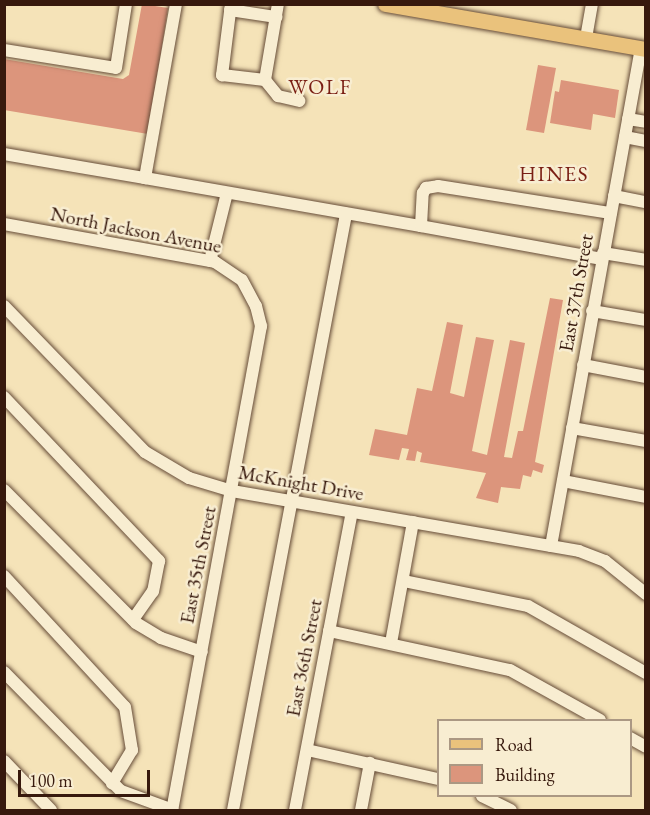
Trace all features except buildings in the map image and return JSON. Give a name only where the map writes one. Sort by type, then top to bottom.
[{"type":"main road","points":[[385,4],[452,10],[643,48]]},
{"type":"street","points":[[4,51],[116,68],[126,4]]},
{"type":"street","points":[[145,178],[176,4]]},
{"type":"street","points":[[586,38],[592,4]]},
{"type":"street","points":[[265,80],[277,11],[231,8],[222,75],[265,80],[278,96],[299,101]]},
{"type":"street","name":"East 37th Street","points":[[551,546],[592,311],[643,48]]},
{"type":"street","points":[[628,119],[645,122]]},
{"type":"street","points":[[625,137],[645,141]]},
{"type":"street","points":[[4,154],[346,214],[603,256],[645,260]]},
{"type":"street","points":[[421,226],[423,193],[426,188],[438,186],[611,213]]},
{"type":"street","points":[[210,261],[227,194]]},
{"type":"street","points":[[614,196],[645,202]]},
{"type":"street","points":[[233,810],[346,214]]},
{"type":"street","name":"North Jackson Avenue","points":[[4,224],[210,261],[242,280],[256,306],[261,326]]},
{"type":"street","name":"McKnight Drive","points":[[4,306],[150,456],[189,478],[232,491],[551,546],[604,561],[645,594]]},
{"type":"street","points":[[592,311],[645,320]]},
{"type":"street","name":"East 35th Street","points":[[172,810],[261,326]]},
{"type":"street","points":[[583,365],[645,377]]},
{"type":"street","points":[[4,397],[159,561],[153,591],[133,620]]},
{"type":"street","points":[[572,428],[645,441]]},
{"type":"street","points":[[563,481],[645,497]]},
{"type":"street","points":[[4,490],[133,620],[161,638],[202,652]]},
{"type":"street","name":"East 36th Street","points":[[295,810],[352,512]]},
{"type":"street","points":[[391,643],[413,522]]},
{"type":"street","points":[[4,576],[124,706],[132,750],[112,783]]},
{"type":"street","points":[[404,581],[528,606],[645,673]]},
{"type":"street","points":[[329,631],[510,670],[598,719]]},
{"type":"street","points":[[4,672],[112,783],[136,799],[172,810]]},
{"type":"street","points":[[632,739],[645,747]]},
{"type":"street","points":[[307,750],[437,778]]},
{"type":"street","points":[[4,761],[51,810]]},
{"type":"street","points":[[361,810],[370,762]]},
{"type":"street","points":[[486,797],[511,810]]},
{"type":"district","name":"WOLF","points":[[320,87]]},
{"type":"district","name":"HINES","points":[[554,174]]}]
